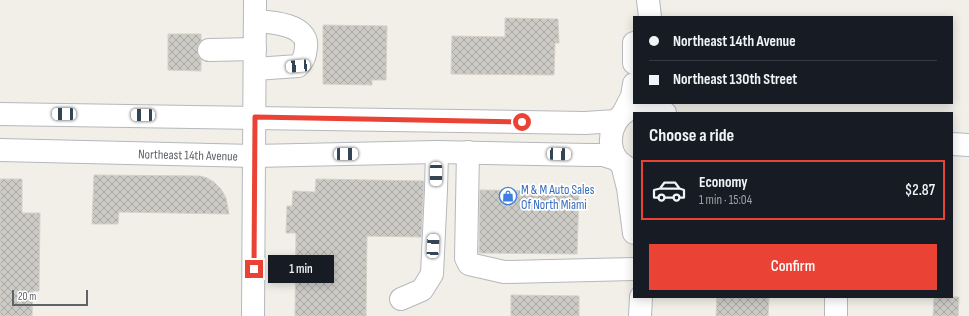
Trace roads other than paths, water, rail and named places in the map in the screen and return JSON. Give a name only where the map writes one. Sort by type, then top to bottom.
[{"type":"street","points":[[636,16],[637,0]]},
{"type":"street","points":[[648,0],[650,16]]},
{"type":"street","points":[[209,50],[255,59],[298,66],[304,59],[306,43],[302,34],[295,29],[255,10],[255,59],[255,117],[253,316]]},
{"type":"street","points":[[633,90],[632,96],[620,116],[611,139],[612,149],[624,164],[633,226]]},
{"type":"street","points":[[0,114],[585,123],[620,116],[632,108],[642,106],[662,108]]},
{"type":"street","points":[[953,144],[969,144]]},
{"type":"street","name":"Northeast 14th Avenue","points":[[0,150],[254,156],[437,152],[603,155],[624,164]]},
{"type":"street","points":[[401,299],[422,290],[432,274],[437,152]]},
{"type":"street","points":[[468,152],[466,258],[469,264],[504,272],[633,269]]},
{"type":"street","points":[[640,316],[641,298]]},
{"type":"street","points":[[836,298],[836,316]]},
{"type":"place","name":"M & M Auto Sales Of North Miami","points":[[508,196]]}]
